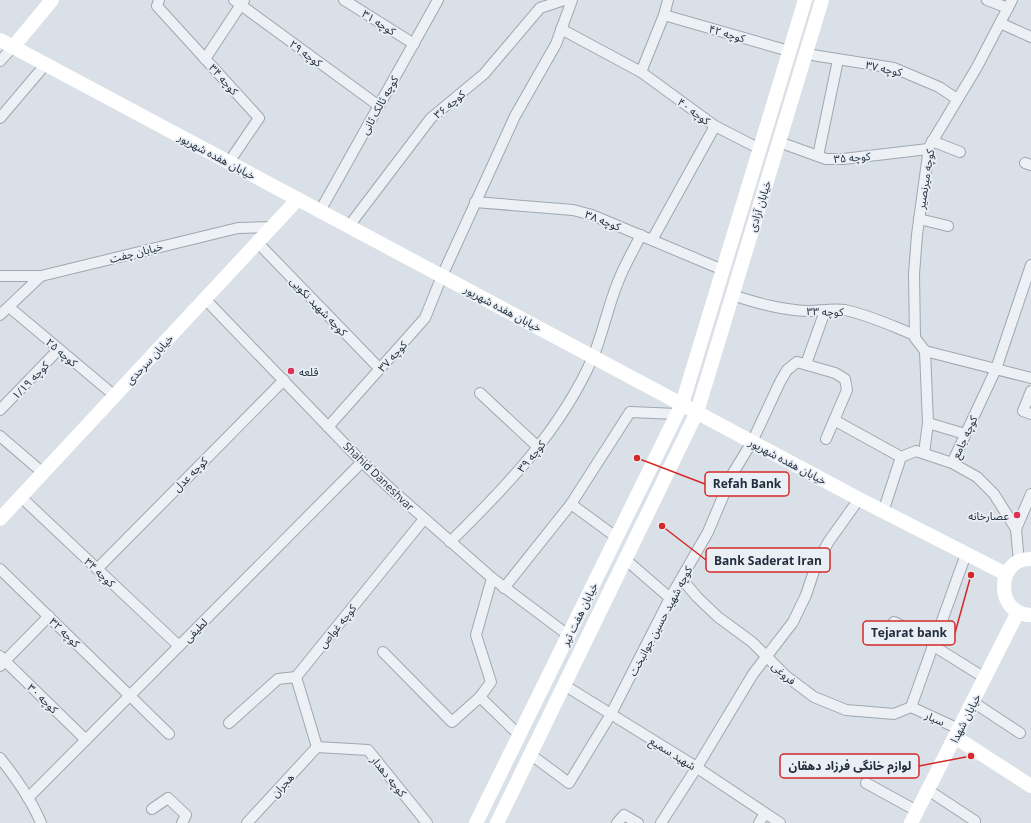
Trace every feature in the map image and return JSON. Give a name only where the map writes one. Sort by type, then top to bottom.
[{"type":"street","points":[[0,61],[52,0]]},
{"type":"street","name":"کوچه ۳۴","points":[[159,0],[157,6],[259,118],[229,162]]},
{"type":"street","name":"کوچه ۳۱","points":[[344,0],[414,44]]},
{"type":"street","name":"کوچه ثالک ثانی","points":[[320,211],[438,0]]},
{"type":"street","name":"کوچه ۳۶","points":[[349,226],[431,118],[484,74],[540,8],[564,0]]},
{"type":"street","points":[[442,276],[515,116],[556,44],[572,0]]},
{"type":"street","points":[[640,72],[664,15],[668,0]]},
{"type":"street","name":"خیابان آزادی","points":[[679,409],[805,0]]},
{"type":"street","name":"خیابان آزادی","points":[[697,412],[822,0]]},
{"type":"street","points":[[987,0],[1010,4]]},
{"type":"street","points":[[205,59],[240,2]]},
{"type":"street","name":"کوچه ۲۹","points":[[240,2],[379,106]]},
{"type":"street","name":"کوچه میرنصیر","points":[[915,335],[914,274],[919,219],[930,145],[977,67],[1010,4]]},
{"type":"street","name":"کوچه ۴۲","points":[[664,15],[789,51]]},
{"type":"street","points":[[1000,23],[1031,37]]},
{"type":"street","name":"کوچه ۴۰","points":[[561,29],[640,72],[715,126],[652,240]]},
{"type":"street","name":"خیابان هفده شهریور","points":[[0,40],[593,356],[679,409],[697,412],[883,512],[1006,574]]},
{"type":"street","name":"کوچه ۳۷","points":[[806,54],[894,68],[939,87],[957,99]]},
{"type":"street","points":[[818,156],[838,60]]},
{"type":"street","points":[[0,118],[45,64]]},
{"type":"street","points":[[771,110],[787,114]]},
{"type":"street","points":[[715,126],[760,149]]},
{"type":"street","name":"کوچه ۳۵","points":[[779,142],[826,159],[843,159],[930,145]]},
{"type":"street","points":[[930,145],[960,152]]},
{"type":"street","name":"خیابان سرحدی","points":[[0,519],[298,199]]},
{"type":"street","name":"کوچه ۳۸","points":[[475,202],[573,210],[592,215],[723,270]]},
{"type":"street","points":[[919,219],[948,226]]},
{"type":"street","name":"خیابان چفت","points":[[0,276],[41,276],[238,228],[273,227]]},
{"type":"street","points":[[593,356],[618,281],[641,236]]},
{"type":"street","name":"کوچه شهید نکویی","points":[[258,243],[380,369]]},
{"type":"street","name":"کوچه جامع","points":[[1016,529],[994,494],[977,477],[952,463],[996,368],[1031,265]]},
{"type":"street","points":[[0,315],[41,276]]},
{"type":"street","name":"کوچه ۳۷","points":[[328,427],[425,318],[442,276]]},
{"type":"street","name":"کوچه ۳۳","points":[[732,295],[759,304],[782,308],[825,311],[843,310],[862,314],[915,335]]},
{"type":"street","name":"Shahid Daneshvar","points":[[205,299],[362,462],[424,519],[492,578],[568,635]]},
{"type":"street","name":"کوچه ۲۵","points":[[9,307],[115,396]]},
{"type":"street","points":[[825,311],[806,364],[834,373],[845,379],[847,390],[826,439]]},
{"type":"street","points":[[915,335],[915,338],[925,351],[928,423],[924,453]]},
{"type":"street","name":"کوچه ۱/۱۹","points":[[0,410],[59,350]]},
{"type":"street","points":[[925,351],[1031,378]]},
{"type":"street","name":"کوچه ۳۹","points":[[450,542],[496,496],[539,448],[572,399],[593,356]]},
{"type":"street","points":[[695,361],[711,365]]},
{"type":"street","name":"کوچه شهید حسین جوانبخت","points":[[530,754],[569,783],[611,714],[670,598],[708,532],[733,473],[752,442],[767,408],[787,370],[797,362],[806,364]]},
{"type":"street","name":"کوچه عدل","points":[[97,569],[284,380]]},
{"type":"street","points":[[1031,391],[1023,411],[1031,414]]},
{"type":"street","points":[[480,393],[539,448]]},
{"type":"street","points":[[504,588],[571,504],[630,412],[679,409]]},
{"type":"street","name":"خیابان هفت تیر","points":[[476,823],[679,409]]},
{"type":"street","name":"خیابان هفت تیر","points":[[497,823],[697,412]]},
{"type":"street","points":[[834,420],[901,457]]},
{"type":"street","points":[[928,423],[965,434]]},
{"type":"street","points":[[0,436],[43,473]]},
{"type":"street","points":[[901,457],[916,451],[952,463]]},
{"type":"street","points":[[658,452],[674,460]]},
{"type":"street","points":[[883,512],[901,457]]},
{"type":"street","name":"لطیفی","points":[[28,798],[362,462]]},
{"type":"street","points":[[1024,614],[1011,607],[1004,596],[1003,582],[1006,574],[1012,567],[1025,560],[1016,529],[1031,494]]},
{"type":"street","name":"کوچه ۳۴","points":[[20,497],[179,646]]},
{"type":"street","points":[[661,823],[697,768],[733,705],[765,655],[793,622],[806,595],[817,562],[829,541],[859,499]]},
{"type":"street","points":[[571,504],[616,537]]},
{"type":"street","name":"کوچه غواص","points":[[296,676],[424,519]]},
{"type":"street","points":[[911,707],[966,554]]},
{"type":"street","points":[[626,559],[670,598]]},
{"type":"street","name":"کوچه ۳۲","points":[[0,569],[169,734]]},
{"type":"street","points":[[383,652],[452,722],[480,697],[491,682],[476,635],[492,578]]},
{"type":"street","name":"فروغی","points":[[682,579],[697,597],[765,655],[786,676],[814,697],[846,710],[894,714],[911,707]]},
{"type":"street","name":"خیابان شهدا","points":[[914,817],[985,678],[1024,614]]},
{"type":"street","points":[[2,661],[49,616]]},
{"type":"street","points":[[894,622],[933,643],[985,678]]},
{"type":"street","points":[[568,635],[583,645]]},
{"type":"street","name":"کوچه ۳۰","points":[[2,661],[86,740]]},
{"type":"street","points":[[229,723],[278,679],[296,676],[317,747]]},
{"type":"street","name":"شهید سمیع","points":[[564,685],[697,768],[780,823]]},
{"type":"street","points":[[480,697],[519,735]]},
{"type":"street","points":[[973,702],[1020,733]]},
{"type":"street","name":"سیار","points":[[911,707],[957,733]]},
{"type":"street","points":[[957,733],[1031,786]]},
{"type":"street","name":"کوچه دهدار","points":[[317,747],[368,750],[423,821]]},
{"type":"street","name":"هجران","points":[[247,823],[317,747]]},
{"type":"street","points":[[0,758],[28,798],[41,823]]},
{"type":"street","points":[[866,783],[914,817]]},
{"type":"street","points":[[928,790],[975,821]]},
{"type":"street","points":[[152,809],[168,798],[186,814],[182,823]]},
{"type":"street","points":[[759,823],[765,813]]},
{"type":"street","points":[[617,823],[624,815],[638,823]]},
{"type":"place","name":"قلعه","points":[[291,371]]},
{"type":"place","name":"Refah Bank","points":[[637,458]]},
{"type":"place","name":"عصارخانه","points":[[1017,515]]},
{"type":"place","name":"Bank Saderat Iran","points":[[662,526]]},
{"type":"place","name":"Tejarat bank","points":[[971,575]]},
{"type":"place","name":"لوازم خانگی فرزاد دهقان","points":[[971,756]]}]
